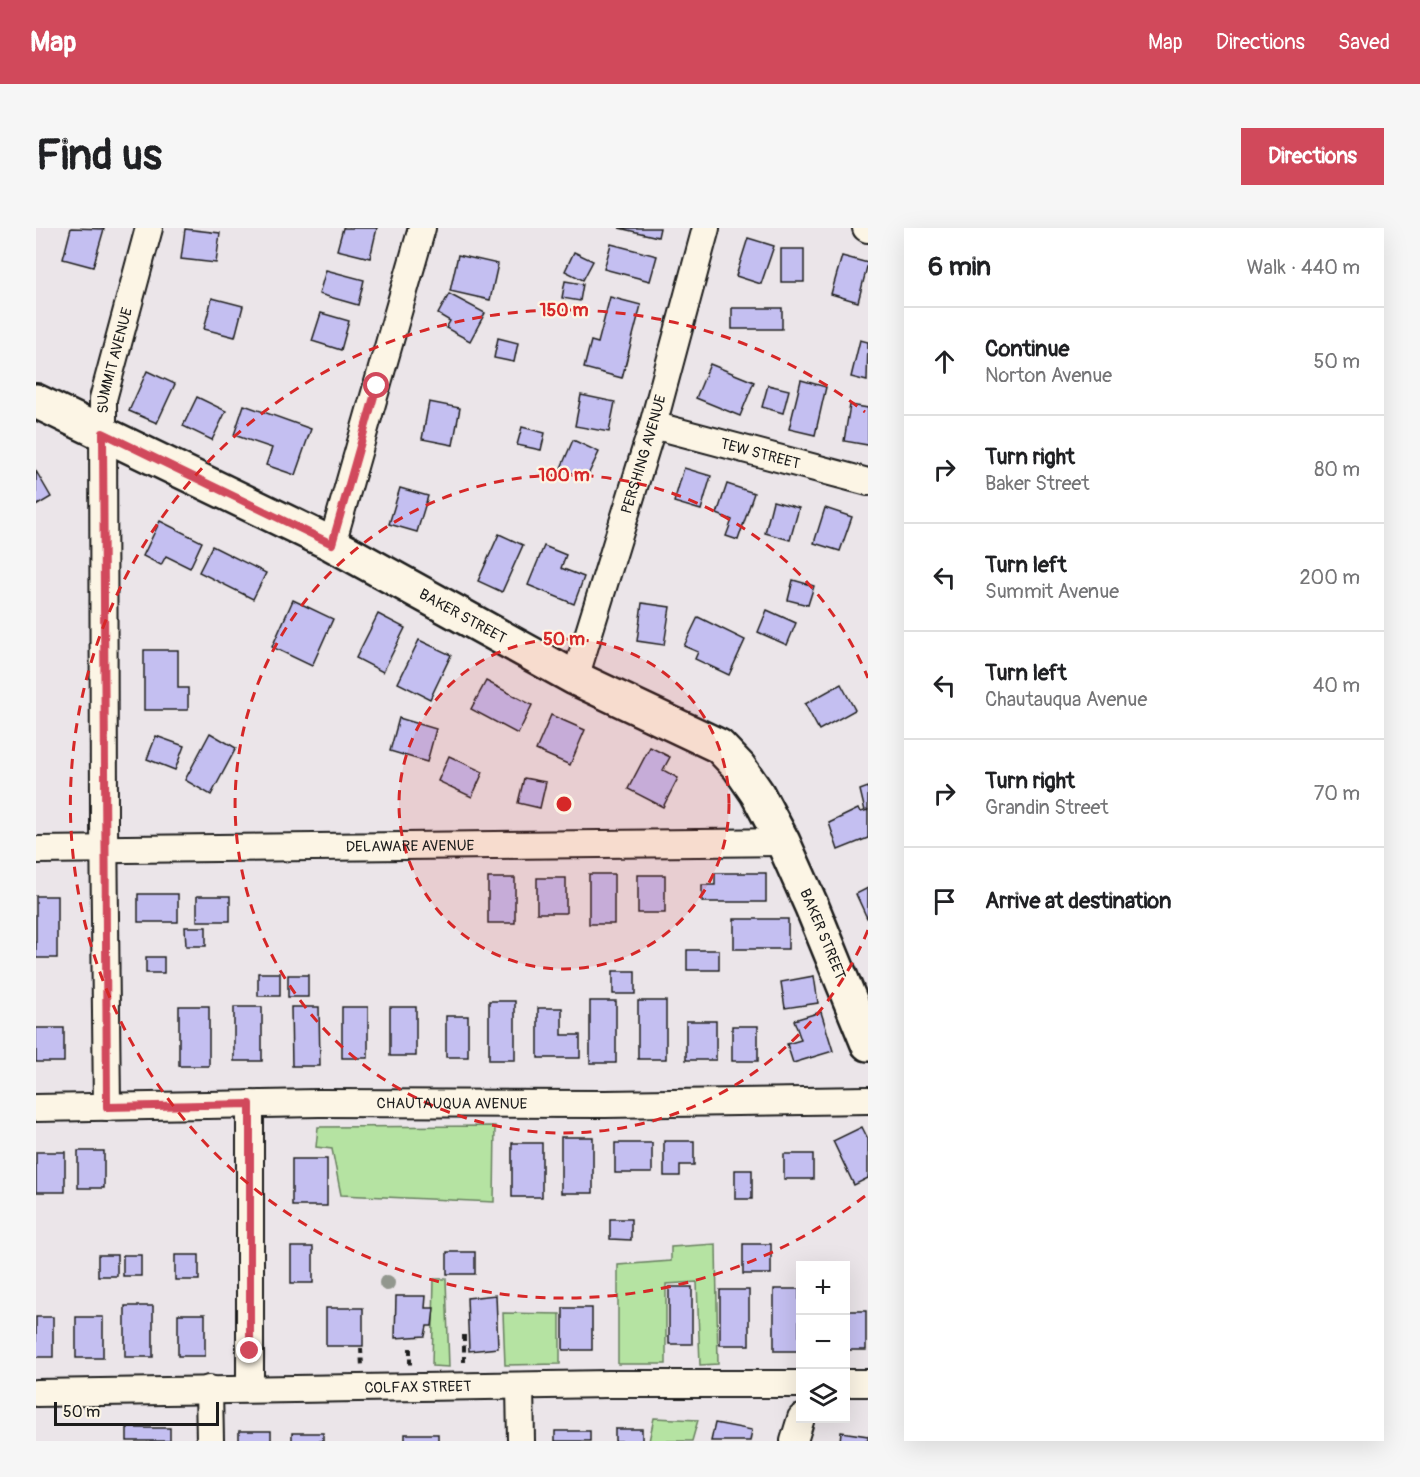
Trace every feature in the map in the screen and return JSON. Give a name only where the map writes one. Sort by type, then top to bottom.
[{"type":"street","name":"SUMMIT AVENUE","points":[[107,1107],[103,399],[149,228]]},
{"type":"street","points":[[332,544],[422,228]]},
{"type":"street","name":"PERSHING AVENUE","points":[[575,678],[653,425],[706,228]]},
{"type":"street","name":"BAKER STREET","points":[[36,401],[332,544],[575,678],[719,746],[739,767],[757,793],[783,842],[868,1042]]},
{"type":"street","name":"TEW STREET","points":[[653,425],[868,483]]},
{"type":"street","name":"DELAWARE AVENUE","points":[[36,850],[783,842]]},
{"type":"street","name":"CHAUTAUQUA AVENUE","points":[[36,1108],[319,1102],[605,1104],[868,1100]]},
{"type":"street","points":[[250,1104],[250,1389]]},
{"type":"street","points":[[850,1383],[868,1383]]},
{"type":"street","name":"COLFAX STREET","points":[[36,1393],[209,1389],[796,1384]]},
{"type":"street","points":[[520,1386],[521,1441]]},
{"type":"street","points":[[209,1389],[210,1441]]},
{"type":"street","points":[[794,1441],[800,1423]]},
{"type":"path","points":[[464,1335],[465,1372]]},
{"type":"path","points":[[361,1348],[362,1374]]},
{"type":"path","points":[[410,1348],[410,1373]]},
{"type":"green space","points":[[495,1126],[494,1202],[341,1195],[332,1149],[316,1147],[318,1127]]},
{"type":"green space","points":[[716,1244],[718,1364],[700,1365],[697,1282],[666,1284],[666,1364],[618,1364],[618,1265],[671,1261],[671,1247]]},
{"type":"green space","points":[[434,1279],[446,1279],[449,1367],[432,1366]]},
{"type":"green space","points":[[503,1313],[560,1314],[560,1364],[505,1365]]},
{"type":"green space","points":[[654,1418],[698,1420],[692,1441],[649,1441]]},
{"type":"building","points":[[71,228],[104,229],[93,267],[63,259]]},
{"type":"building","points":[[343,228],[377,228],[370,258],[337,250]]},
{"type":"building","points":[[619,228],[660,228],[658,237]]},
{"type":"building","points":[[185,229],[220,233],[216,263],[181,259]]},
{"type":"building","points":[[748,238],[774,246],[761,284],[736,276]]},
{"type":"building","points":[[611,244],[657,256],[650,281],[604,269]]},
{"type":"building","points":[[781,249],[804,249],[804,282],[781,282]]},
{"type":"building","points":[[574,252],[593,261],[583,280],[565,271]]},
{"type":"building","points":[[458,255],[498,264],[490,300],[450,291]]},
{"type":"building","points":[[842,256],[868,263],[858,302],[831,294]]},
{"type":"building","points":[[326,270],[364,280],[358,305],[319,294]]},
{"type":"building","points":[[565,281],[583,284],[580,301],[562,298]]},
{"type":"building","points":[[449,294],[485,313],[470,341],[446,328],[450,321],[438,314]]},
{"type":"building","points":[[610,297],[641,305],[622,378],[584,368],[591,341],[598,343]]},
{"type":"building","points":[[212,298],[243,306],[235,337],[204,329]]},
{"type":"building","points":[[732,308],[782,308],[782,329],[732,329]]},
{"type":"building","points":[[321,313],[349,321],[341,350],[312,341]]},
{"type":"building","points":[[498,338],[518,343],[514,362],[494,358]]},
{"type":"building","points":[[860,340],[868,342],[867,381],[851,377]]},
{"type":"building","points":[[710,364],[754,382],[740,416],[696,398]]},
{"type":"building","points":[[147,371],[175,384],[157,423],[129,411]]},
{"type":"building","points":[[801,380],[826,387],[815,435],[789,429]]},
{"type":"building","points":[[768,385],[789,390],[783,413],[762,407]]},
{"type":"building","points":[[581,395],[615,402],[609,432],[575,426]]},
{"type":"building","points":[[197,397],[226,411],[212,440],[183,426]]},
{"type":"building","points":[[429,402],[460,408],[453,445],[422,439]]},
{"type":"building","points":[[244,405],[311,429],[295,475],[266,465],[272,448],[234,435]]},
{"type":"building","points":[[850,405],[868,408],[868,445],[844,441]]},
{"type":"building","points":[[522,427],[545,433],[541,450],[517,445]]},
{"type":"building","points":[[573,440],[599,452],[586,479],[561,468]]},
{"type":"building","points":[[684,468],[711,476],[701,510],[674,502]]},
{"type":"building","points":[[36,471],[51,497],[36,506]]},
{"type":"building","points":[[727,484],[754,493],[738,540],[726,536],[732,520],[717,514]]},
{"type":"building","points":[[400,488],[428,496],[417,532],[389,524]]},
{"type":"building","points":[[773,501],[799,508],[790,540],[765,533]]},
{"type":"building","points":[[825,508],[852,517],[840,551],[814,543]]},
{"type":"building","points":[[160,521],[202,542],[190,568],[166,556],[161,565],[143,556]]},
{"type":"building","points":[[499,534],[523,545],[502,592],[478,581]]},
{"type":"building","points":[[212,546],[266,573],[253,599],[199,572]]},
{"type":"building","points":[[544,546],[566,555],[561,568],[584,577],[574,604],[528,585]]},
{"type":"building","points":[[793,580],[814,586],[808,605],[788,600]]},
{"type":"building","points":[[293,600],[333,619],[312,666],[272,647]]},
{"type":"building","points":[[642,603],[670,607],[664,645],[637,641]]},
{"type":"building","points":[[767,610],[796,623],[787,645],[758,632]]},
{"type":"building","points":[[378,614],[405,628],[383,672],[356,658]]},
{"type":"building","points":[[698,617],[745,640],[729,675],[695,659],[698,652],[684,646]]},
{"type":"building","points":[[419,640],[451,655],[430,699],[398,683]]},
{"type":"building","points":[[144,650],[178,650],[178,688],[188,688],[188,710],[144,710]]},
{"type":"building","points":[[486,681],[532,705],[518,734],[471,709]]},
{"type":"building","points":[[841,684],[855,710],[819,730],[805,704]]},
{"type":"building","points":[[551,715],[585,730],[570,765],[536,750]]},
{"type":"building","points":[[399,718],[436,729],[427,762],[390,751]]},
{"type":"building","points":[[210,733],[236,748],[211,795],[185,780]]},
{"type":"building","points":[[156,736],[184,746],[175,770],[147,759]]},
{"type":"building","points":[[650,747],[670,757],[663,770],[678,778],[663,807],[628,789]]},
{"type":"building","points":[[449,756],[483,772],[472,797],[438,781]]},
{"type":"building","points":[[524,778],[546,782],[540,808],[518,803]]},
{"type":"building","points":[[868,787],[868,810],[865,811],[860,790]]},
{"type":"building","points":[[858,809],[861,812],[868,810],[868,838],[838,850],[829,823]]},
{"type":"building","points":[[715,873],[766,873],[766,902],[702,902],[702,885],[715,885]]},
{"type":"building","points":[[589,874],[614,874],[614,924],[589,924]]},
{"type":"building","points":[[638,875],[665,875],[665,913],[638,913]]},
{"type":"building","points":[[488,878],[515,878],[515,923],[488,923]]},
{"type":"building","points":[[537,878],[566,878],[566,913],[537,913]]},
{"type":"building","points":[[868,888],[868,917],[867,918],[856,894]]},
{"type":"building","points":[[138,894],[178,894],[178,922],[138,922]]},
{"type":"building","points":[[36,896],[57,896],[57,958],[36,958]]},
{"type":"building","points":[[197,896],[230,896],[230,921],[197,921]]},
{"type":"building","points":[[734,919],[788,919],[788,949],[734,949]]},
{"type":"building","points":[[185,927],[206,927],[206,946],[186,946]]},
{"type":"building","points":[[687,950],[719,950],[719,970],[687,970]]},
{"type":"building","points":[[146,957],[164,957],[164,973],[146,973]]},
{"type":"building","points":[[613,971],[635,971],[635,994],[613,994]]},
{"type":"building","points":[[258,973],[280,973],[280,996],[258,996]]},
{"type":"building","points":[[288,975],[308,975],[308,997],[288,997]]},
{"type":"building","points":[[814,976],[818,1003],[785,1008],[781,982]]},
{"type":"building","points":[[489,1001],[515,1001],[515,1060],[489,1060]]},
{"type":"building","points":[[590,1001],[616,1001],[616,1063],[590,1063]]},
{"type":"building","points":[[638,1001],[666,1001],[666,1059],[638,1059]]},
{"type":"building","points":[[179,1006],[209,1006],[209,1066],[179,1066]]},
{"type":"building","points":[[234,1007],[262,1007],[262,1061],[234,1061]]},
{"type":"building","points":[[291,1007],[319,1007],[320,1066],[292,1066]]},
{"type":"building","points":[[342,1007],[368,1007],[368,1058],[342,1058]]},
{"type":"building","points":[[390,1007],[416,1007],[416,1056],[390,1056]]},
{"type":"building","points":[[538,1008],[562,1008],[562,1035],[580,1035],[580,1058],[538,1058]]},
{"type":"building","points":[[821,1012],[833,1051],[793,1063],[787,1044],[801,1040],[794,1020]]},
{"type":"building","points":[[446,1016],[468,1016],[468,1057],[446,1057]]},
{"type":"building","points":[[686,1021],[716,1021],[716,1060],[686,1060]]},
{"type":"building","points":[[732,1026],[758,1026],[758,1061],[732,1061]]},
{"type":"building","points":[[36,1028],[64,1028],[64,1062],[36,1062]]},
{"type":"building","points":[[862,1127],[868,1139],[868,1178],[854,1185],[833,1141]]},
{"type":"building","points":[[561,1137],[593,1137],[593,1193],[561,1193]]},
{"type":"building","points":[[664,1141],[694,1141],[694,1165],[680,1165],[680,1176],[664,1176]]},
{"type":"building","points":[[512,1143],[542,1143],[542,1197],[512,1197]]},
{"type":"building","points":[[615,1143],[652,1143],[652,1173],[615,1173]]},
{"type":"building","points":[[78,1151],[104,1151],[104,1188],[78,1188]]},
{"type":"building","points":[[36,1152],[65,1152],[65,1192],[36,1192]]},
{"type":"building","points":[[784,1154],[813,1154],[813,1179],[784,1179]]},
{"type":"building","points":[[292,1159],[327,1159],[327,1206],[292,1206]]},
{"type":"building","points":[[735,1170],[752,1170],[752,1199],[735,1199]]},
{"type":"building","points":[[610,1219],[631,1219],[631,1240],[610,1239]]},
{"type":"building","points":[[743,1244],[771,1244],[771,1274],[743,1274]]},
{"type":"building","points":[[291,1247],[313,1247],[313,1283],[291,1283]]},
{"type":"building","points":[[447,1252],[475,1252],[475,1274],[447,1274]]},
{"type":"building","points":[[98,1255],[117,1255],[117,1276],[98,1276]]},
{"type":"building","points":[[123,1255],[141,1255],[141,1276],[123,1276]]},
{"type":"building","points":[[175,1255],[199,1255],[199,1280],[175,1280]]},
{"type":"building","points":[[669,1287],[692,1287],[692,1344],[669,1344]]},
{"type":"building","points":[[774,1289],[796,1289],[796,1351],[774,1351]]},
{"type":"building","points":[[720,1290],[749,1290],[749,1345],[720,1345]]},
{"type":"building","points":[[496,1295],[498,1348],[469,1351],[467,1298]]},
{"type":"building","points":[[396,1296],[426,1296],[425,1308],[434,1308],[432,1326],[427,1326],[425,1336],[395,1338]]},
{"type":"building","points":[[125,1306],[153,1306],[153,1357],[125,1357]]},
{"type":"building","points":[[326,1308],[363,1308],[363,1346],[326,1346]]},
{"type":"building","points":[[563,1308],[592,1308],[592,1350],[563,1350]]},
{"type":"building","points":[[850,1311],[866,1311],[866,1350],[850,1350]]},
{"type":"building","points":[[178,1314],[205,1314],[205,1356],[178,1356]]},
{"type":"building","points":[[36,1317],[53,1317],[53,1357],[36,1357]]},
{"type":"building","points":[[76,1317],[103,1317],[103,1358],[76,1358]]},
{"type":"building","points":[[715,1423],[752,1430],[750,1441],[711,1441]]},
{"type":"building","points":[[127,1428],[170,1428],[170,1441],[127,1441]]},
{"type":"building","points":[[615,1429],[642,1429],[642,1441],[615,1441]]},
{"type":"building","points":[[239,1431],[271,1431],[271,1441],[239,1441]]},
{"type":"building","points":[[555,1431],[590,1431],[590,1441],[555,1441]]},
{"type":"building","points":[[841,1432],[868,1436],[868,1441],[840,1441]]},
{"type":"building","points":[[292,1433],[323,1433],[323,1441],[292,1441]]},
{"type":"building","points":[[405,1434],[438,1434],[438,1441],[405,1441]]},
{"type":"route","points":[[250,1351],[250,1104],[107,1107],[103,433],[332,544],[377,386]]}]
